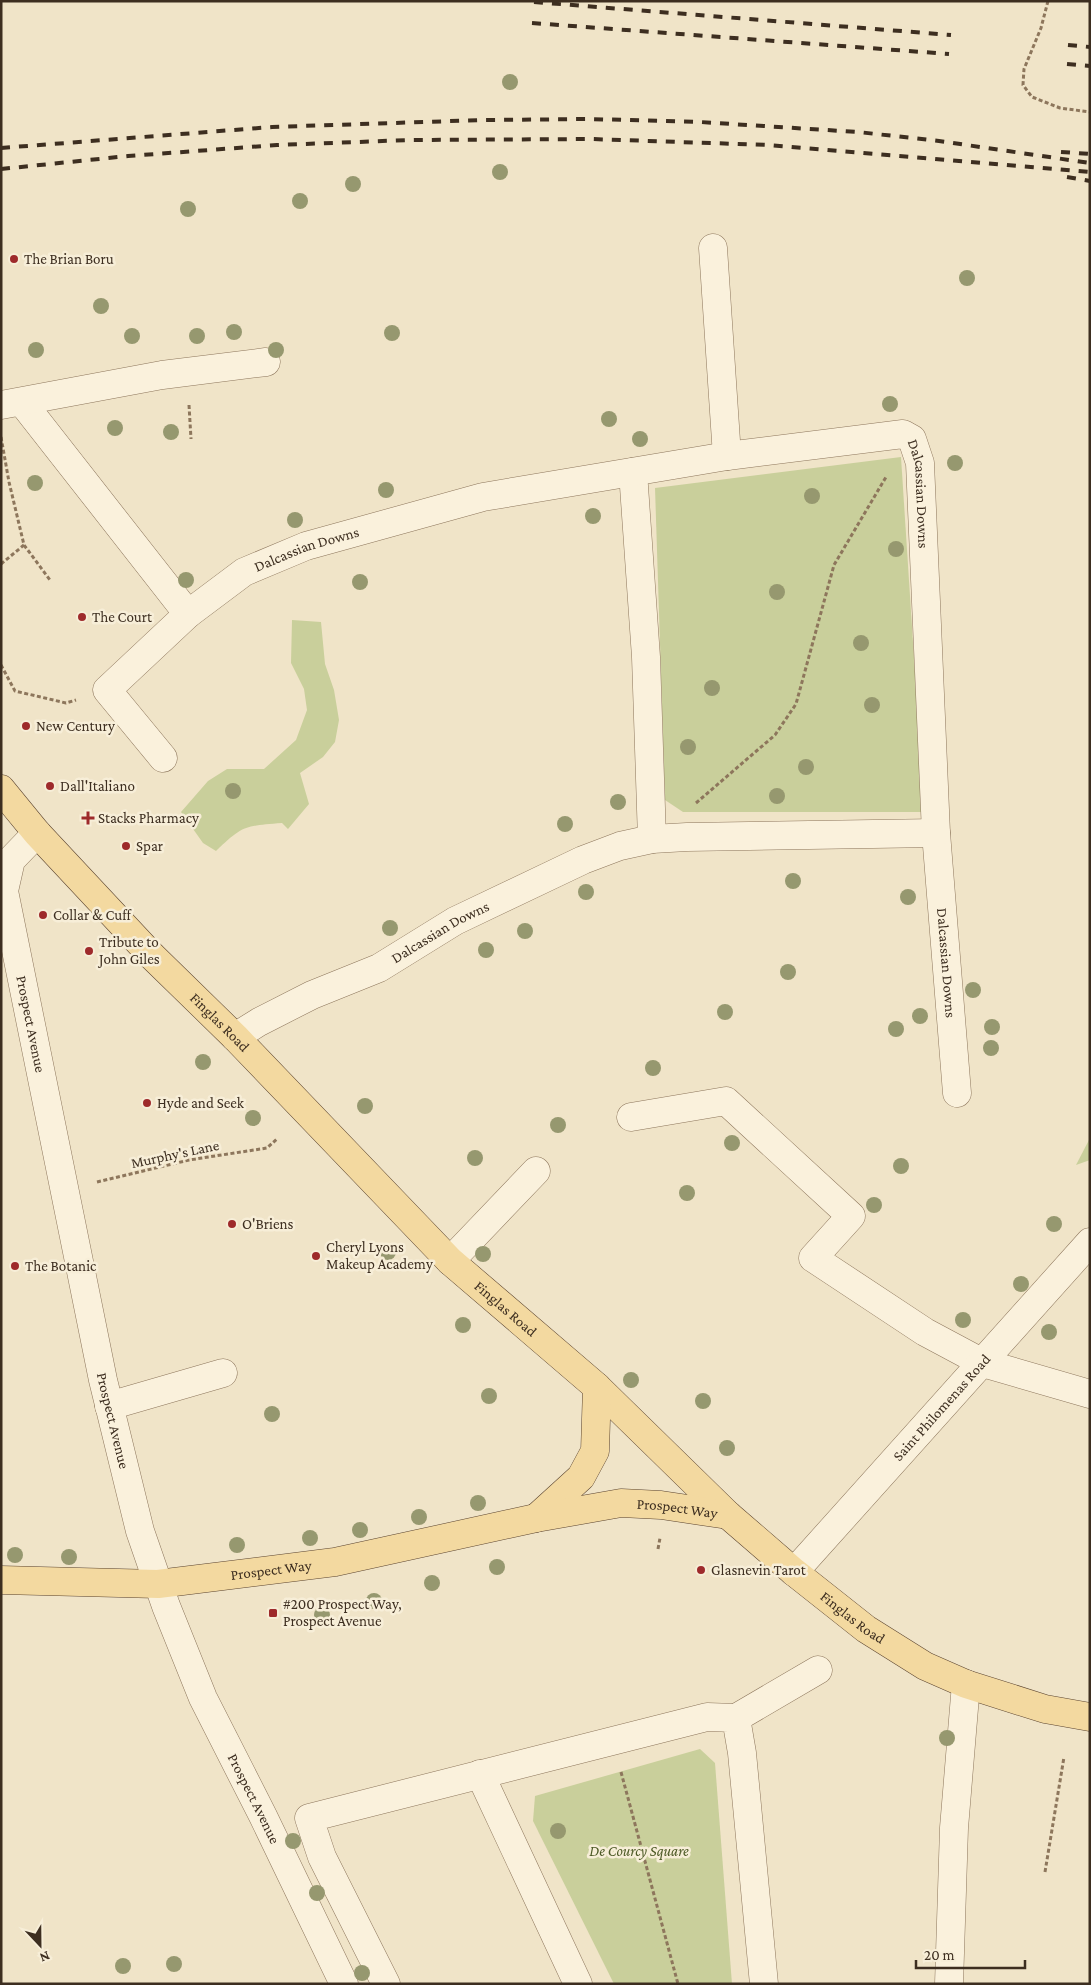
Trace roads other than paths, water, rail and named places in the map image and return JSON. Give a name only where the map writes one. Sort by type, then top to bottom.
[{"type":"main road","name":"Finglas Road","points":[[1,789],[37,833],[152,956],[235,1037],[450,1261],[597,1387],[728,1515],[794,1572],[866,1629],[925,1666],[966,1684],[1045,1709],[1090,1717]]},
{"type":"main road","name":"Prospect Way","points":[[536,1518],[581,1477],[596,1450],[597,1387]]},
{"type":"main road","name":"Prospect Way","points":[[1,1580],[158,1584],[335,1562],[536,1518],[621,1503],[661,1505],[728,1515]]},
{"type":"street","points":[[713,248],[727,456]]},
{"type":"street","points":[[188,614],[11,403],[162,375],[266,362]]},
{"type":"street","name":"Dalcassian Downs","points":[[163,758],[107,690],[188,614],[244,572],[306,546],[483,497],[727,456],[903,434],[912,439],[920,463],[936,833],[957,1093]]},
{"type":"street","points":[[633,472],[646,657],[652,839]]},
{"type":"street","name":"Prospect Avenue","points":[[37,833],[11,860],[4,890],[109,1406],[140,1531],[158,1584],[203,1698],[263,1816],[344,1984]]},
{"type":"street","name":"Dalcassian Downs","points":[[235,1037],[259,1022],[312,995],[379,968],[455,921],[583,860],[620,846],[652,839],[936,833]]},
{"type":"street","points":[[631,1117],[726,1101],[851,1216],[813,1258],[925,1332],[983,1363],[1090,1394]]},
{"type":"street","points":[[450,1261],[536,1171]]},
{"type":"street","name":"Saint Philomenas Road","points":[[794,1572],[1090,1242]]},
{"type":"street","points":[[109,1406],[223,1374]]},
{"type":"street","points":[[386,1984],[322,1857],[309,1818],[707,1717],[736,1718],[818,1670]]},
{"type":"street","points":[[949,1984],[954,1828],[966,1684]]},
{"type":"street","points":[[736,1718],[742,1753],[764,1984]]},
{"type":"street","points":[[480,1774],[578,1984]]},
{"type":"railway","points":[[534,2],[951,35]]},
{"type":"railway","points":[[532,23],[949,54]]},
{"type":"railway","points":[[1068,45],[1090,47]]},
{"type":"railway","points":[[1067,64],[1090,66]]},
{"type":"railway","points":[[1,148],[272,127],[484,120],[589,119],[700,122],[858,132],[939,141],[1090,163]]},
{"type":"railway","points":[[1,169],[128,156],[277,145],[410,140],[591,139],[769,145],[1090,172]]},
{"type":"railway","points":[[1061,152],[1090,154]]},
{"type":"railway","points":[[1067,177],[1090,181]]},
{"type":"place","name":"The Brian Boru","points":[[14,259]]},
{"type":"place","name":"The Court","points":[[82,617]]},
{"type":"place","name":"New Century","points":[[26,726]]},
{"type":"place","name":"Dall'Italiano","points":[[50,786]]},
{"type":"place","name":"Stacks Pharmacy","points":[[88,818]]},
{"type":"place","name":"Spar","points":[[126,846]]},
{"type":"place","name":"Collar & Cuff","points":[[43,915]]},
{"type":"place","name":"Tribute to John Giles","points":[[89,951]]},
{"type":"place","name":"Hyde and Seek","points":[[147,1103]]},
{"type":"place","name":"O'Briens","points":[[232,1224]]},
{"type":"place","name":"Cheryl Lyons Makeup Academy","points":[[316,1256]]},
{"type":"place","name":"The Botanic","points":[[15,1266]]},
{"type":"place","name":"Glasnevin Tarot","points":[[701,1570]]},
{"type":"place","name":"#200 Prospect Way, Prospect Avenue","points":[[273,1613]]},
{"type":"park label","name":"De Courcy Square","points":[[639,1851]]}]
